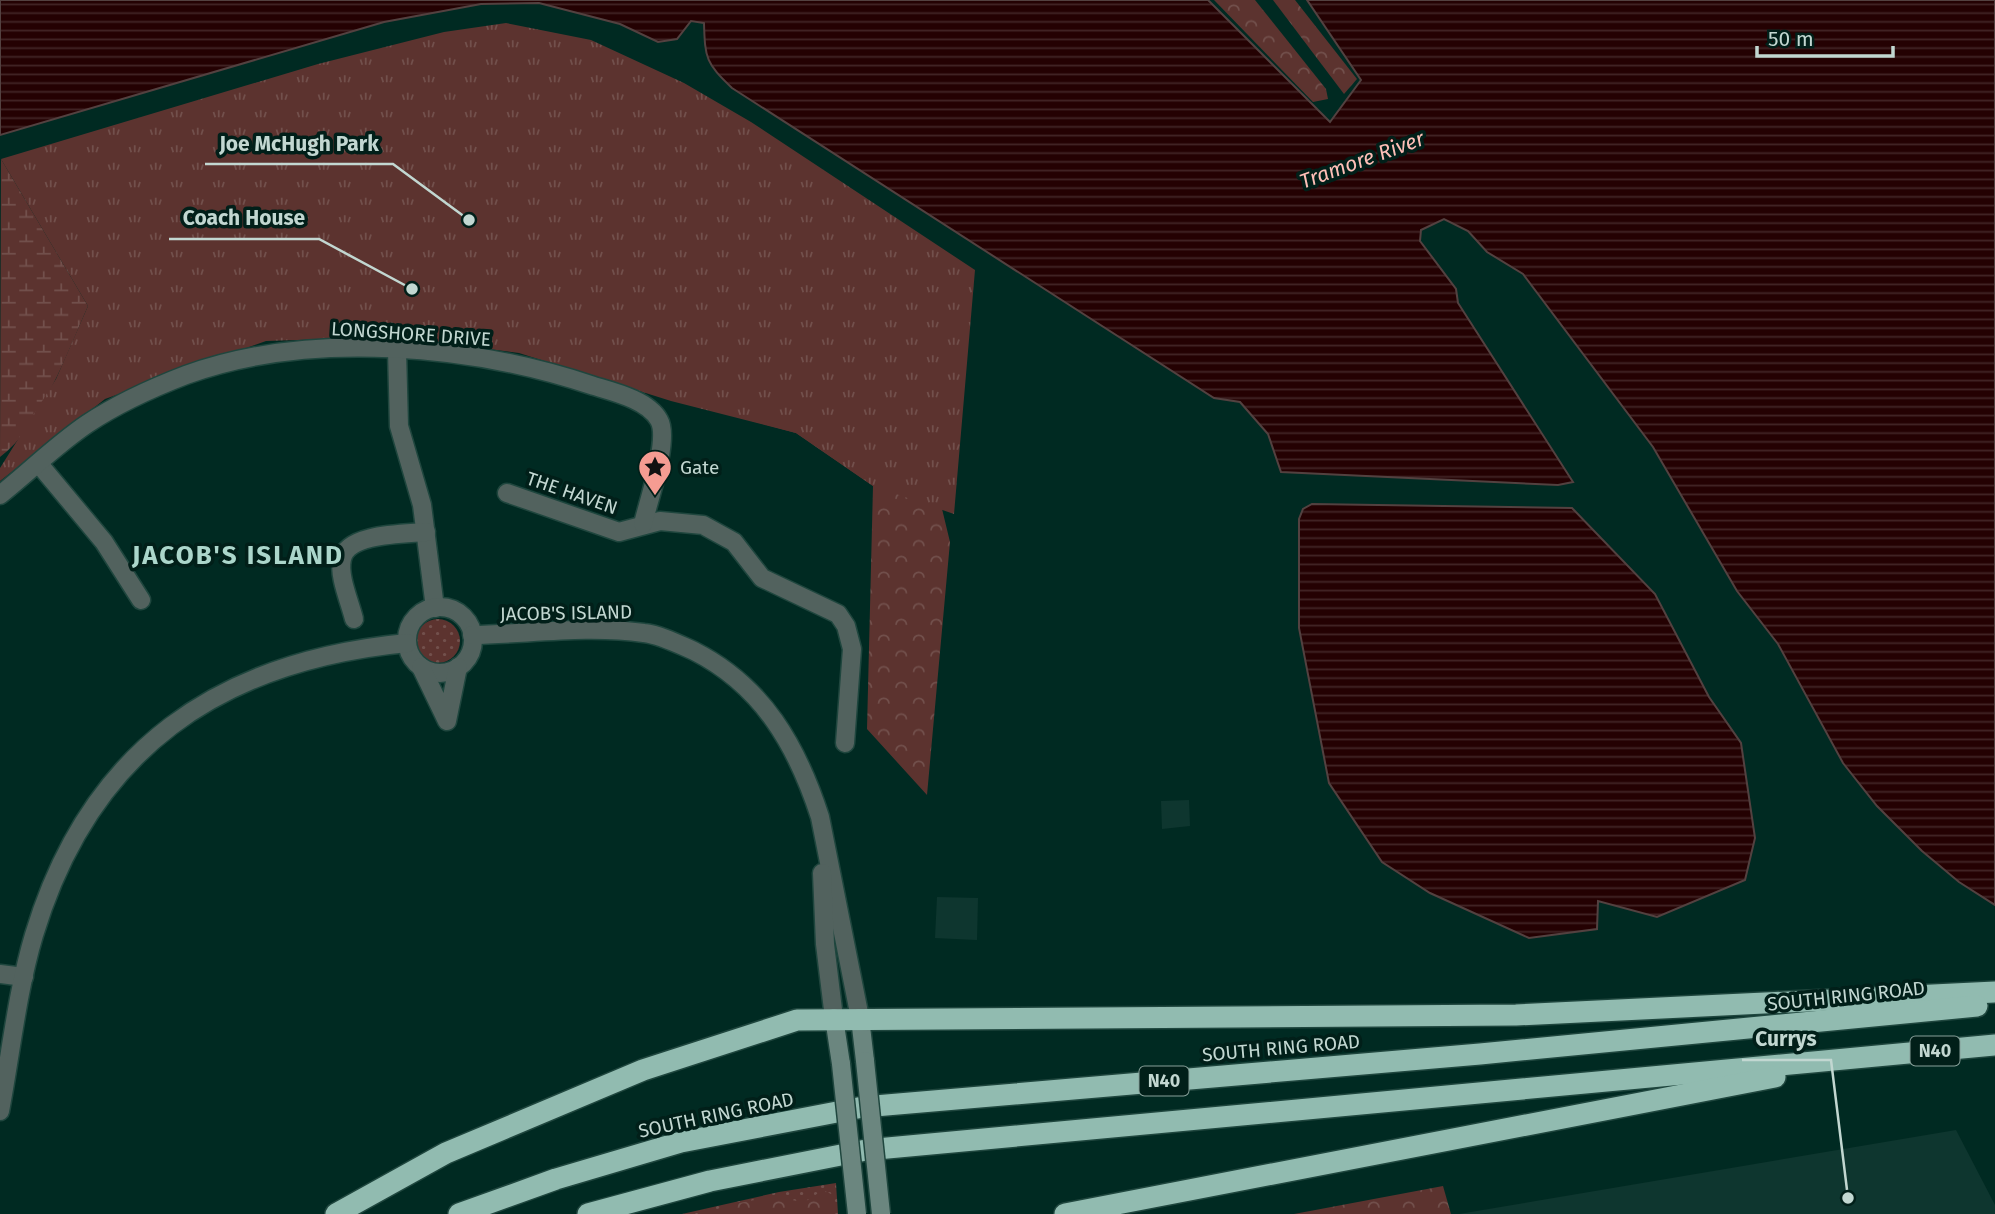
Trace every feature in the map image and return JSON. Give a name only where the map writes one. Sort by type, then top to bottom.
[{"type":"highway","points":[[1516,1015],[1995,992]]},
{"type":"highway","name":"SOUTH RING ROAD","points":[[459,1214],[556,1179],[681,1142],[863,1107],[1995,1004]]},
{"type":"highway","points":[[336,1214],[446,1153],[643,1070],[797,1020],[1883,1015]]},
{"type":"highway","name":"N40","points":[[588,1214],[710,1181],[866,1150],[1995,1045]]},
{"type":"highway","points":[[1065,1214],[1875,1058]]},
{"type":"main road","points":[[834,1018],[858,1214]]},
{"type":"main road","points":[[860,1018],[881,1214]]},
{"type":"street","name":"LONGSHORE DRIVE","points":[[0,495],[87,424],[124,403],[190,374],[259,356],[302,350],[397,351],[530,367],[637,402],[660,421],[661,444],[643,524]]},
{"type":"street","points":[[397,351],[399,426],[419,492],[435,608]]},
{"type":"street","points":[[39,464],[104,542],[141,600]]},
{"type":"street","name":"THE HAVEN","points":[[506,493],[610,531],[627,531],[643,524],[678,522],[703,525],[734,542],[762,578],[838,614],[846,626],[852,649],[845,743]]},
{"type":"street","points":[[354,619],[342,567],[346,550],[355,542],[426,531]]},
{"type":"street","points":[[421,667],[447,721],[458,667],[470,652],[472,635],[462,616],[454,611],[435,608],[418,616],[411,624],[407,643],[414,661],[421,667],[440,673],[458,667]]},
{"type":"street","name":"JACOB'S ISLAND","points":[[472,635],[620,631],[662,638],[708,658],[747,687],[779,724],[803,769],[820,817],[860,1018]]},
{"type":"street","points":[[0,1111],[24,977],[44,903],[66,854],[110,784],[147,744],[203,702],[237,685],[323,655],[407,643]]},
{"type":"street","name":"JACOB'S ISLAND","points":[[820,817],[825,944],[834,1018]]},
{"type":"street","points":[[0,974],[24,977]]},
{"type":"shaded area","points":[[1189,800],[1190,826],[1162,829],[1161,801]]},
{"type":"shaded area","points":[[937,897],[978,898],[977,940],[935,938]]},
{"type":"shaded area","points":[[1956,1130],[1995,1205],[1995,1214],[1459,1214]]},
{"type":"green space","points":[[1214,0],[1255,0],[1326,89],[1328,99],[1313,102]]},
{"type":"green space","points":[[1273,0],[1295,0],[1357,79],[1344,94]]},
{"type":"green space","points":[[506,23],[591,40],[684,83],[751,122],[975,270],[954,514],[873,486],[796,433],[671,401],[519,353],[395,337],[266,341],[105,399],[0,481],[0,468],[56,379],[88,306],[1,159],[318,64],[444,32]]},
{"type":"green space","points":[[1,159],[88,306],[40,408],[28,428],[0,457]]},
{"type":"green space","points":[[315,202],[936,484],[950,542],[927,795],[867,729],[873,486],[796,433],[634,389],[512,344]]},
{"type":"green space","points":[[438,619],[447,620],[454,625],[459,632],[459,650],[454,657],[447,662],[438,663],[429,662],[422,657],[417,650],[416,641],[417,632],[422,625],[429,620]]},
{"type":"green space","points":[[836,1183],[838,1214],[682,1214],[779,1192]]},
{"type":"green space","points":[[1443,1186],[1451,1214],[1294,1214]]},
{"type":"green space","points":[[823,1190],[833,1195],[835,1214],[699,1214],[764,1199],[777,1198],[803,1203]]},
{"type":"water","name":"Tramore River","points":[[0,0],[1208,0],[1330,122],[1361,80],[1307,0],[1995,0],[1995,905],[1959,882],[1922,851],[1877,806],[1843,763],[1778,644],[1737,591],[1653,447],[1523,274],[1487,252],[1468,231],[1444,219],[1421,230],[1420,241],[1456,289],[1458,303],[1573,482],[1558,485],[1281,472],[1268,434],[1240,402],[1214,398],[732,88],[709,60],[704,23],[691,21],[677,39],[658,42],[620,24],[539,3],[481,4],[384,22],[0,135]]},
{"type":"water","points":[[1312,504],[1572,508],[1655,594],[1709,697],[1741,743],[1755,838],[1745,880],[1657,917],[1598,901],[1597,929],[1529,938],[1430,893],[1382,862],[1329,783],[1299,628],[1299,519],[1303,509]]},
{"type":"place","name":"Joe McHugh Park","points":[[469,220]]},
{"type":"place","name":"Coach House","points":[[412,289]]},
{"type":"place","name":"Gate","points":[[655,497]]},
{"type":"place","name":"Currys","points":[[1848,1198]]},
{"type":"district","name":"JACOB'S ISLAND","points":[[238,555]]}]
